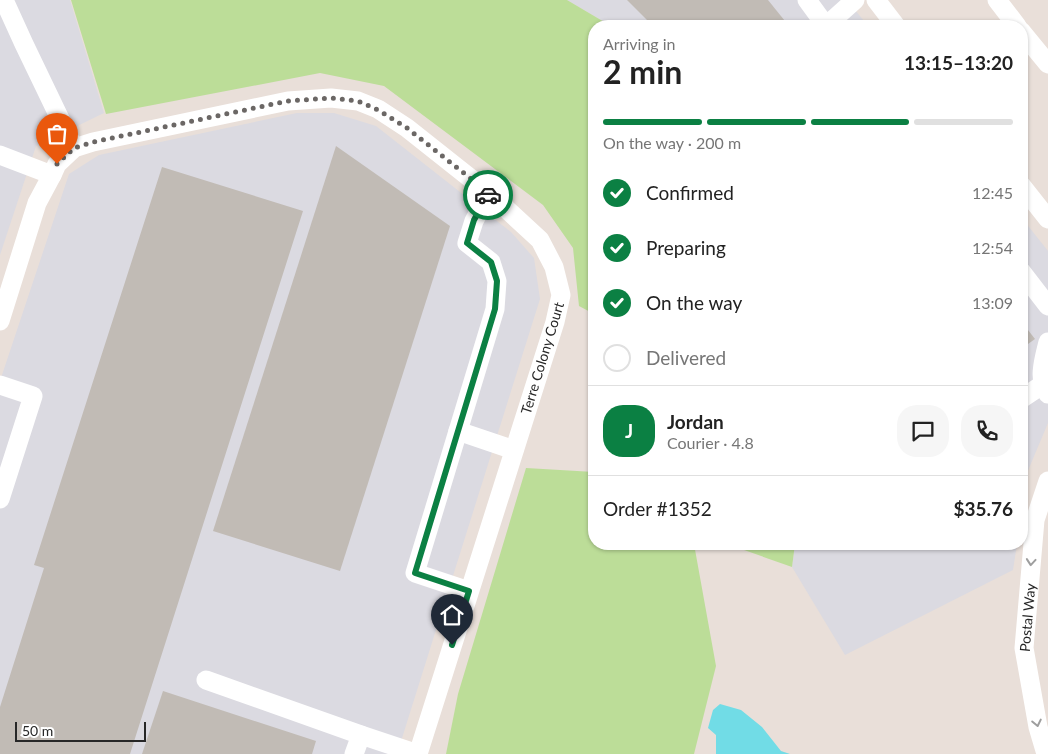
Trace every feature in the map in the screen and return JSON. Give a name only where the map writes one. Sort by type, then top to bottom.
[{"type":"street","points":[[4,0],[74,148]]},
{"type":"street","points":[[807,0],[822,20]]},
{"type":"street","points":[[833,20],[855,0]]},
{"type":"street","points":[[876,0],[891,20]]},
{"type":"street","points":[[1006,3],[1014,20]]},
{"type":"street","points":[[1028,40],[1048,64]]},
{"type":"street","name":"Terre Colony Court","points":[[0,321],[6,282],[37,203],[57,164],[74,148],[93,142],[288,101],[331,98],[358,101],[378,110],[407,128],[489,193],[540,240],[554,267],[561,295],[555,322],[418,754]]},
{"type":"street","points":[[0,154],[52,175]]},
{"type":"street","points":[[469,591],[415,573],[495,309],[497,281],[491,262],[467,243],[474,220],[489,193]]},
{"type":"street","points":[[1028,194],[1048,219]]},
{"type":"street","points":[[1028,280],[1048,306]]},
{"type":"street","points":[[1028,396],[1045,390],[1042,373],[1048,342]]},
{"type":"street","points":[[0,385],[34,396],[0,496]]},
{"type":"street","points":[[458,431],[514,450]]},
{"type":"street","name":"Postal Way","points":[[1046,754],[1038,728],[1024,648],[1048,481]]},
{"type":"street","points":[[206,680],[418,754]]},
{"type":"street","points":[[354,754],[361,735]]},
{"type":"shaded area","points":[[0,0],[70,0],[104,113],[36,146],[0,255]]},
{"type":"shaded area","points":[[567,0],[847,0],[863,20],[601,20]]},
{"type":"shaded area","points":[[297,113],[334,113],[376,126],[511,232],[534,258],[540,299],[397,754],[0,754],[0,381],[69,174],[99,155]]},
{"type":"shaded area","points":[[1028,226],[1048,251],[1048,423],[1028,470]]},
{"type":"shaded area","points":[[794,550],[1016,550],[1013,570],[845,655],[792,567]]},
{"type":"green space","points":[[71,0],[567,0],[601,20],[588,20],[588,311],[579,306],[573,248],[543,205],[384,86],[320,73],[106,114]]},
{"type":"green space","points":[[526,468],[588,472],[588,550],[695,550],[716,666],[694,754],[446,754],[458,694]]},
{"type":"green space","points":[[744,550],[794,550],[792,567]]},
{"type":"water","points":[[720,704],[741,710],[762,727],[781,751],[790,754],[716,754],[716,735],[708,728],[713,710]]},
{"type":"building","points":[[627,0],[768,0],[784,20],[647,20]]},
{"type":"building","points":[[336,146],[450,226],[340,571],[213,531]]},
{"type":"building","points":[[162,167],[303,211],[130,754],[0,754],[0,707],[44,568],[34,565]]},
{"type":"building","points":[[1028,330],[1035,339],[1028,344]]},
{"type":"building","points":[[163,691],[316,741],[312,754],[142,754]]},
{"type":"way so far","points":[[57,164],[74,148],[93,142],[288,101],[331,98],[358,101],[378,110],[407,128],[489,193],[488,195]]},
{"type":"route","points":[[452,645],[469,591],[415,573],[495,309],[497,281],[491,262],[467,243],[474,220],[488,195]]}]
